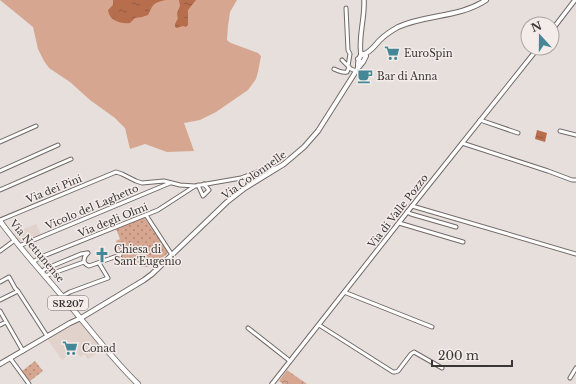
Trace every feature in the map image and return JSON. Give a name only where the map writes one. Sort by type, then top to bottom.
[{"type":"main road","name":"Via Colonnelle","points":[[0,364],[144,280],[237,194],[278,168],[300,150],[316,134],[366,58],[363,56],[386,35],[400,26],[415,21],[461,12],[486,0]]},
{"type":"main road","points":[[357,70],[363,56]]},
{"type":"main road","name":"Via Nettunense","points":[[1,223],[118,363],[138,384]]},
{"type":"street","points":[[363,56],[360,44],[364,0]]},
{"type":"street","points":[[560,20],[575,0]]},
{"type":"street","points":[[334,69],[340,72],[347,72],[349,66],[350,54],[348,50],[346,8]]},
{"type":"street","name":"Via di Valle Pozzo","points":[[272,384],[532,56]]},
{"type":"street","points":[[342,60],[352,69],[357,70]]},
{"type":"street","points":[[480,120],[518,134]]},
{"type":"street","points":[[0,142],[36,126]]},
{"type":"street","points":[[560,131],[576,135]]},
{"type":"street","points":[[462,143],[550,171],[572,180],[576,180]]},
{"type":"street","points":[[0,171],[58,145]]},
{"type":"street","points":[[0,190],[71,159]]},
{"type":"street","points":[[113,168],[116,173]]},
{"type":"street","name":"Vicolo del Laghetto","points":[[116,173],[142,183],[162,181],[180,185],[196,186],[241,178],[262,170],[278,168]]},
{"type":"street","name":"Via dei Pini","points":[[1,223],[116,173]]},
{"type":"street","name":"Vicolo del Laghetto","points":[[19,246],[170,183]]},
{"type":"street","points":[[196,186],[203,196],[210,190],[204,184]]},
{"type":"street","name":"Via degli Olmi","points":[[33,262],[158,210],[196,186]]},
{"type":"street","points":[[412,206],[576,254]]},
{"type":"street","points":[[407,212],[456,227]]},
{"type":"street","points":[[146,215],[172,255]]},
{"type":"street","points":[[399,223],[463,242]]},
{"type":"street","points":[[0,251],[15,240]]},
{"type":"street","points":[[42,272],[45,268],[81,254],[88,253],[84,257],[84,262]]},
{"type":"street","points":[[84,262],[89,266],[120,255]]},
{"type":"street","points":[[45,276],[84,262]]},
{"type":"street","points":[[63,296],[108,278],[99,263]]},
{"type":"street","points":[[0,282],[9,277],[47,336]]},
{"type":"street","points":[[0,300],[18,291]]},
{"type":"street","points":[[344,292],[432,327]]},
{"type":"street","points":[[0,311],[23,351]]},
{"type":"street","points":[[0,325],[6,322]]},
{"type":"street","points":[[319,325],[393,372],[398,371],[414,352],[442,368]]},
{"type":"street","points":[[248,328],[290,361]]},
{"type":"street","points":[[10,358],[30,384]]},
{"type":"street","points":[[570,378],[576,368]]},
{"type":"shaded area","points":[[36,224],[41,235],[21,244],[16,238],[18,237],[17,235],[15,236],[13,234]]},
{"type":"shaded area","points":[[78,321],[81,322],[103,349],[88,359],[84,354],[81,357],[74,350],[62,360],[48,338]]},
{"type":"green space","points":[[0,0],[237,0],[230,12],[227,40],[231,43],[258,53],[261,56],[256,79],[248,90],[216,112],[200,120],[184,123],[194,151],[167,152],[145,144],[130,149],[125,128],[115,118],[90,100],[70,82],[49,68],[38,49],[33,27]]},
{"type":"green space","points":[[144,217],[168,252],[148,267],[142,267],[135,259],[124,264],[116,241],[120,239],[116,229]]},
{"type":"green space","points":[[35,361],[43,371],[30,381],[22,371]]},
{"type":"green space","points":[[287,370],[307,384],[283,384],[279,381]]},
{"type":"water","points":[[113,0],[166,0],[154,4],[148,15],[135,18],[130,23],[127,23],[116,21],[109,14],[108,10],[113,5]]},
{"type":"water","points":[[179,0],[196,0],[188,10],[188,25],[186,27],[183,26],[177,28],[175,27],[175,24],[178,18],[177,13],[180,6]]},
{"type":"water","points":[[537,130],[547,133],[545,142],[535,139]]},
{"type":"place","name":"EuroSpin","points":[[392,53]]},
{"type":"place","name":"Bar di Anna","points":[[365,76]]},
{"type":"place","name":"Chiesa di Sant'Eugenio","points":[[102,255]]},
{"type":"place","name":"Conad","points":[[70,348]]}]
